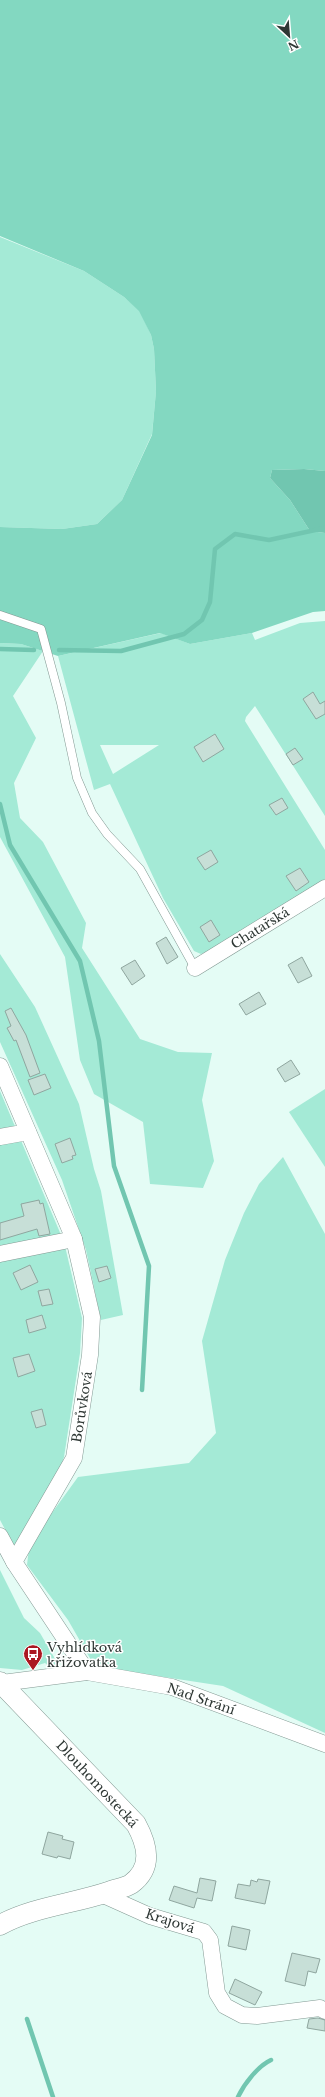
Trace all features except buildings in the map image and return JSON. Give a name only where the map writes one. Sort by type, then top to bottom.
[{"type":"street","name":"Chatařská","points":[[195,968],[325,888]]},
{"type":"street","name":"Borůvková","points":[[0,1066],[74,1239],[92,1317],[90,1355],[74,1458],[14,1562]]},
{"type":"street","points":[[0,1137],[28,1132]]},
{"type":"street","points":[[0,1254],[74,1239]]},
{"type":"street","points":[[0,1536],[14,1562],[87,1672]]},
{"type":"street","name":"Nad Strání","points":[[1,1682],[87,1672],[172,1687],[325,1744]]},
{"type":"street","name":"Dlouhomostecká","points":[[0,1925],[19,1915],[101,1894],[130,1884],[142,1871],[147,1856],[145,1840],[136,1824],[1,1682]]},
{"type":"street","name":"Krajová","points":[[101,1894],[150,1916],[204,1932],[210,1940],[217,1993],[225,2006],[242,2015],[257,2016],[320,2008],[325,2011]]},
{"type":"lane","points":[[0,614],[41,629],[61,704],[77,778],[92,812],[107,834],[140,869],[195,968]]},
{"type":"shaded area","points":[[0,0],[325,0],[325,471],[304,469],[272,470],[270,478],[290,500],[310,531],[325,533],[325,611],[313,612],[252,633],[190,644],[160,633],[58,656],[21,644],[0,643],[0,527],[62,529],[97,524],[122,500],[152,435],[156,391],[154,349],[151,335],[139,311],[124,297],[84,271],[0,236]]},
{"type":"shaded area","points":[[0,237],[84,271],[124,297],[140,311],[151,335],[154,349],[156,391],[152,434],[122,500],[97,524],[62,529],[0,527]]},
{"type":"shaded area","points":[[304,469],[325,471],[325,533],[310,531],[290,500],[270,478],[272,470]]},
{"type":"shaded area","points":[[325,621],[325,816],[255,706],[246,717],[245,721],[325,850],[325,879],[213,949],[201,954],[194,951],[163,898],[110,784],[94,790],[58,656],[161,633],[190,644],[252,633],[255,640],[300,623]],"holes":[[[100,745],[159,745],[113,774]]]},
{"type":"shaded area","points":[[0,643],[21,644],[43,651],[13,696],[36,738],[14,783],[20,818],[43,842],[86,923],[82,948],[140,1039],[178,1052],[212,1053],[202,1100],[214,1161],[203,1188],[150,1184],[143,1122],[94,1094],[80,1060],[65,957],[0,837]]},
{"type":"shaded area","points":[[0,954],[35,1007],[79,1104],[94,1169],[101,1191],[123,1315],[101,1320],[86,1250],[62,1180],[0,1042]]},
{"type":"shaded area","points":[[325,1089],[325,1167],[289,1112]]},
{"type":"shaded area","points":[[0,1091],[64,1242],[82,1318],[80,1353],[64,1457],[58,1475],[14,1546],[0,1520]]},
{"type":"shaded area","points":[[283,1157],[325,1234],[325,1733],[223,1686],[105,1668],[91,1660],[68,1620],[27,1565],[29,1548],[41,1528],[78,1477],[189,1463],[216,1433],[202,1341],[225,1260],[244,1213],[259,1184]]},
{"type":"shaded area","points":[[0,1570],[24,1618],[40,1633],[58,1664],[50,1667],[45,1663],[22,1670],[0,1668]]},
{"type":"waterway","points":[[59,650],[121,651],[184,634],[202,620],[210,602],[215,549],[235,534],[269,540],[325,528]]},
{"type":"waterway","points":[[0,649],[34,650]]},
{"type":"waterway","points":[[0,804],[10,845],[80,961],[99,1041],[114,1166],[149,1266],[142,1390]]},
{"type":"waterway","points":[[27,2019],[53,2097]]},
{"type":"waterway","points":[[238,2097],[252,2076],[261,2066],[271,2060]]},
{"type":"place","name":"Vyhlídková křižovatka","points":[[33,1671]]}]
